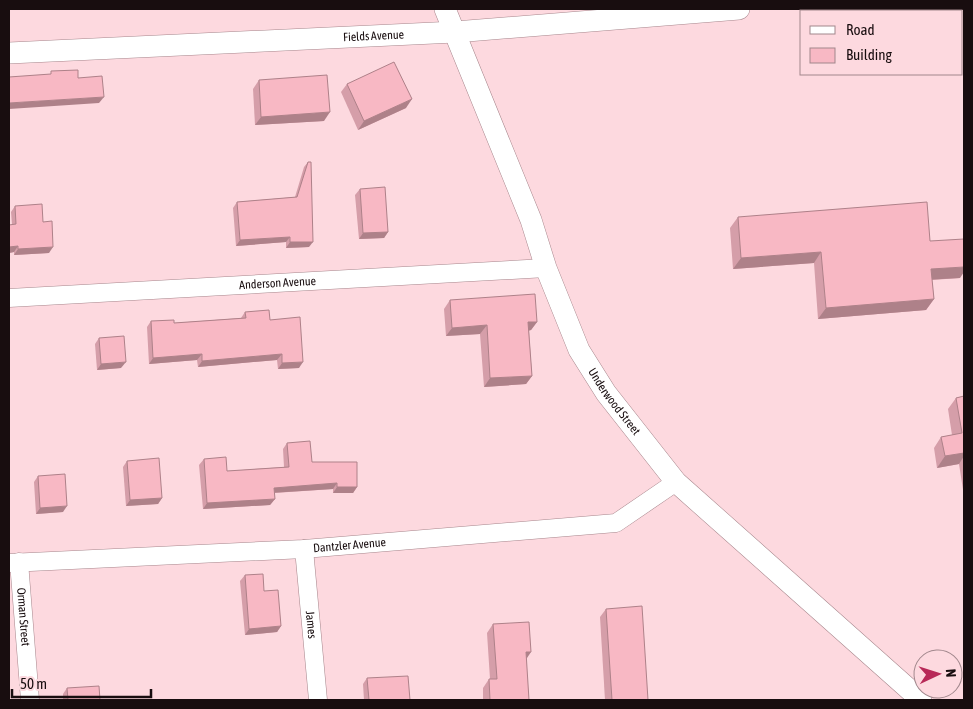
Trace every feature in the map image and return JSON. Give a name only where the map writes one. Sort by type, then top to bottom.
[{"type":"street","name":"Underwood Street","points":[[445,9],[531,220],[546,268],[579,350],[606,393],[676,482],[921,700]]},
{"type":"street","name":"Fields Avenue","points":[[9,53],[455,32],[739,9]]},
{"type":"street","name":"Anderson Avenue","points":[[9,298],[546,268]]},
{"type":"street","name":"Dantzler Avenue","points":[[14,562],[304,549],[616,524],[676,482]]},
{"type":"street","name":"James","points":[[304,549],[318,700]]},
{"type":"street","name":"Orman Street","points":[[14,562],[30,700]]},
{"type":"building","points":[[394,62],[412,99],[364,121],[347,84]]},
{"type":"building","points":[[78,70],[78,78],[102,76],[104,97],[9,103],[9,77],[51,74],[51,71]]},
{"type":"building","points":[[327,75],[330,112],[261,117],[259,80]]},
{"type":"building","points":[[308,162],[311,162],[313,242],[290,242],[290,237],[240,240],[237,202],[297,197]]},
{"type":"building","points":[[385,187],[388,232],[363,233],[360,189]]},
{"type":"building","points":[[927,202],[930,241],[964,239],[964,267],[931,269],[934,299],[826,308],[821,252],[741,258],[738,217]]},
{"type":"building","points":[[42,204],[43,222],[52,221],[53,247],[18,249],[18,246],[9,247],[9,225],[16,224],[15,206]]},
{"type":"building","points":[[535,294],[537,322],[528,322],[532,376],[490,378],[487,325],[452,328],[450,300]]},
{"type":"building","points":[[269,310],[270,320],[300,317],[303,362],[282,363],[282,354],[202,361],[202,354],[153,358],[151,321],[174,320],[174,323],[246,318],[245,312]]},
{"type":"building","points":[[124,336],[126,362],[101,364],[99,338]]},
{"type":"building","points":[[964,396],[964,453],[945,456],[941,437],[962,433],[956,398]]},
{"type":"building","points":[[310,441],[312,462],[357,462],[357,487],[337,487],[337,483],[274,488],[275,499],[207,503],[204,459],[226,457],[227,471],[289,467],[287,443]]},
{"type":"building","points":[[159,458],[162,498],[130,500],[127,461]]},
{"type":"building","points":[[65,474],[67,506],[40,508],[38,476]]},
{"type":"building","points":[[263,574],[264,591],[278,590],[281,626],[249,629],[245,575]]},
{"type":"building","points":[[642,606],[648,700],[612,700],[606,609]]},
{"type":"building","points":[[529,622],[531,652],[526,652],[529,700],[490,700],[489,679],[497,679],[493,624]]},
{"type":"building","points":[[408,676],[410,700],[369,700],[367,678]]},
{"type":"building","points":[[99,686],[100,700],[68,700],[67,688]]}]
